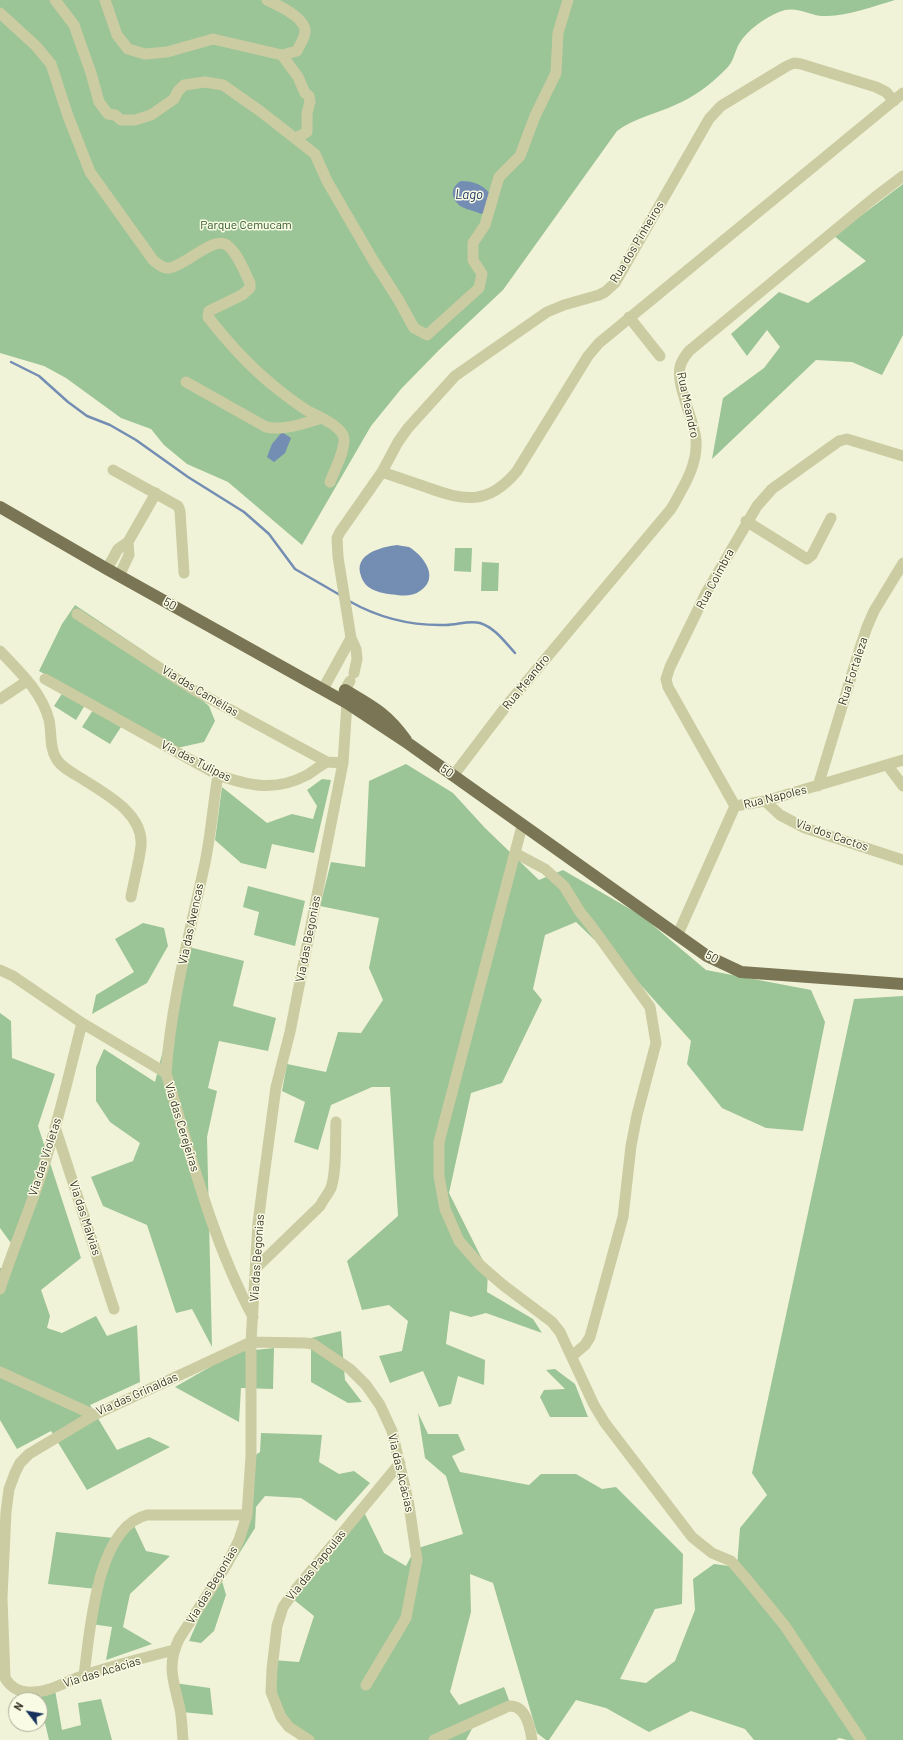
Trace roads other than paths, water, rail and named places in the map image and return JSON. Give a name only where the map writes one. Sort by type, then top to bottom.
[{"type":"main road","name":"50","points":[[0,507],[119,576],[323,689],[347,688],[408,744],[707,956],[741,972],[903,984]]},
{"type":"street","points":[[55,0],[74,24],[91,73],[99,102],[108,114],[115,115],[121,120],[135,120],[151,115],[174,99],[178,91],[184,85],[205,82],[223,85],[296,138],[302,145],[315,154],[327,181],[372,260],[398,298],[414,328],[427,334],[479,288],[482,274],[473,260],[473,243],[485,225],[499,177],[520,156],[535,116],[556,73],[558,34],[568,0]]},
{"type":"street","points":[[105,0],[117,35],[128,50],[145,54],[167,52],[213,39],[282,55],[297,51],[305,33],[303,23],[291,13],[267,0]]},
{"type":"street","points":[[0,13],[36,46],[51,64],[73,131],[90,172],[148,255],[161,267],[169,268],[183,262],[215,243],[223,243],[232,250],[250,283],[250,288],[242,295],[209,311],[208,317],[224,337],[266,380],[307,410],[322,418],[343,435],[344,441],[342,451],[330,482]]},
{"type":"street","points":[[282,55],[298,77],[305,93],[309,96],[310,102],[307,113],[308,132],[296,138]]},
{"type":"street","name":"Rua dos Pinheiros","points":[[347,688],[357,659],[356,649],[351,638],[338,557],[337,538],[382,472],[398,442],[431,402],[460,373],[547,312],[564,305],[598,295],[610,288],[615,283],[709,119],[721,106],[794,63],[876,87],[899,97],[629,317],[593,350],[517,471],[509,481],[487,495],[466,499],[450,496],[382,472]]},
{"type":"street","name":"Rua Meandro","points":[[453,776],[507,705],[671,509],[689,474],[694,459],[696,441],[693,424],[679,376],[680,367],[689,351],[874,198],[903,176]]},
{"type":"street","points":[[629,317],[660,356]]},
{"type":"street","points":[[186,382],[266,427],[274,428],[289,426],[322,418]]},
{"type":"street","name":"Rua Coimbra","points":[[735,806],[668,687],[666,679],[670,667],[706,593],[746,521],[756,506],[772,489],[839,441],[852,439],[903,456]]},
{"type":"street","points":[[113,470],[156,493],[179,508],[184,573]]},
{"type":"street","points":[[107,568],[118,549],[128,542],[156,493]]},
{"type":"street","points":[[746,521],[807,559],[812,555],[831,518]]},
{"type":"street","points":[[119,576],[129,555],[128,542]]},
{"type":"street","name":"Rua Fortaleza","points":[[818,786],[867,627],[874,611],[903,563]]},
{"type":"street","name":"Via das Camélias","points":[[77,614],[194,690],[327,762]]},
{"type":"street","points":[[323,689],[351,638]]},
{"type":"street","points":[[0,651],[27,681],[46,709],[52,749],[58,762],[123,807],[133,818],[139,832],[141,845],[131,897]]},
{"type":"street","points":[[327,762],[343,763],[347,688],[331,675]]},
{"type":"street","name":"Via das Tulipas","points":[[45,679],[218,775],[257,786],[273,786],[289,783],[307,775],[327,762]]},
{"type":"street","points":[[0,699],[27,681]]},
{"type":"street","name":"Rua Napoles","points":[[678,934],[735,806],[766,801],[888,766],[903,760]]},
{"type":"street","name":"Via das Begonias","points":[[183,1740],[180,1710],[172,1678],[171,1662],[174,1650],[179,1639],[227,1564],[239,1540],[247,1515],[251,1456],[251,1342],[259,1216],[276,1087],[290,1032],[343,763]]},
{"type":"street","points":[[888,766],[903,786]]},
{"type":"street","name":"Via das Avencas","points":[[166,1073],[168,1047],[175,1002],[205,860],[218,775]]},
{"type":"street","name":"Via dos Cactos","points":[[766,801],[780,815],[805,828],[903,860]]},
{"type":"street","points":[[522,826],[439,1142],[439,1176],[445,1209],[459,1241],[481,1266],[552,1322],[560,1332],[594,1405],[605,1423],[692,1537],[712,1553],[731,1560],[746,1577],[785,1626],[861,1740]]},
{"type":"street","points":[[515,853],[545,869],[564,886],[580,912],[650,1007],[655,1032],[656,1043],[637,1115],[631,1146],[623,1217],[590,1337],[585,1345],[572,1356]]},
{"type":"street","name":"Via das Cerejeiras","points":[[0,970],[13,976],[82,1023],[166,1073],[213,1224],[241,1296],[253,1318]]},
{"type":"street","name":"Via das Violetas","points":[[0,1289],[17,1238],[37,1186],[55,1127],[82,1023]]},
{"type":"street","points":[[256,1268],[315,1211],[327,1194],[333,1175],[336,1122]]},
{"type":"street","name":"Via das Malvias","points":[[55,1127],[114,1309]]},
{"type":"street","name":"Via das Grinaldas","points":[[0,1372],[94,1415],[251,1342]]},
{"type":"street","name":"Via das Acácias","points":[[251,1342],[313,1344],[350,1369],[366,1385],[380,1405],[392,1431],[409,1505],[417,1560],[406,1618],[366,1685]]},
{"type":"street","name":"Via das Acácias","points":[[94,1415],[29,1454],[20,1463],[15,1473],[10,1489],[6,1512],[2,1598],[5,1678],[11,1686],[22,1692],[34,1692],[56,1686],[84,1675],[174,1650]]},
{"type":"street","name":"Via das Papoulas","points":[[309,1740],[288,1727],[281,1717],[271,1692],[277,1626],[284,1607],[296,1589],[400,1463]]},
{"type":"street","points":[[84,1675],[96,1593],[112,1546],[120,1532],[128,1523],[139,1517],[147,1515],[247,1515]]},
{"type":"street","points":[[434,1740],[509,1706],[517,1707],[524,1714],[531,1731],[532,1740]]},
{"type":"water","name":"Lago","points":[[461,181],[479,184],[486,189],[492,197],[488,210],[481,214],[464,208],[458,204],[454,198],[453,190]]},
{"type":"water","points":[[282,432],[291,438],[285,453],[274,462],[267,457],[272,444]]},
{"type":"water","points":[[397,545],[409,547],[415,551],[428,568],[429,580],[426,586],[415,594],[403,596],[373,590],[364,583],[362,578],[360,568],[361,562],[365,557],[376,550]]},
{"type":"waterway","points":[[11,362],[39,376],[68,402],[87,416],[110,425],[136,440],[188,477],[244,512],[269,534],[295,569],[340,595]]},
{"type":"waterway","points":[[349,601],[372,612],[396,620],[433,625],[450,625],[472,622],[480,623],[495,632],[515,653]]},
{"type":"park label","name":"Parque Cemucam","points":[[246,225]]}]
